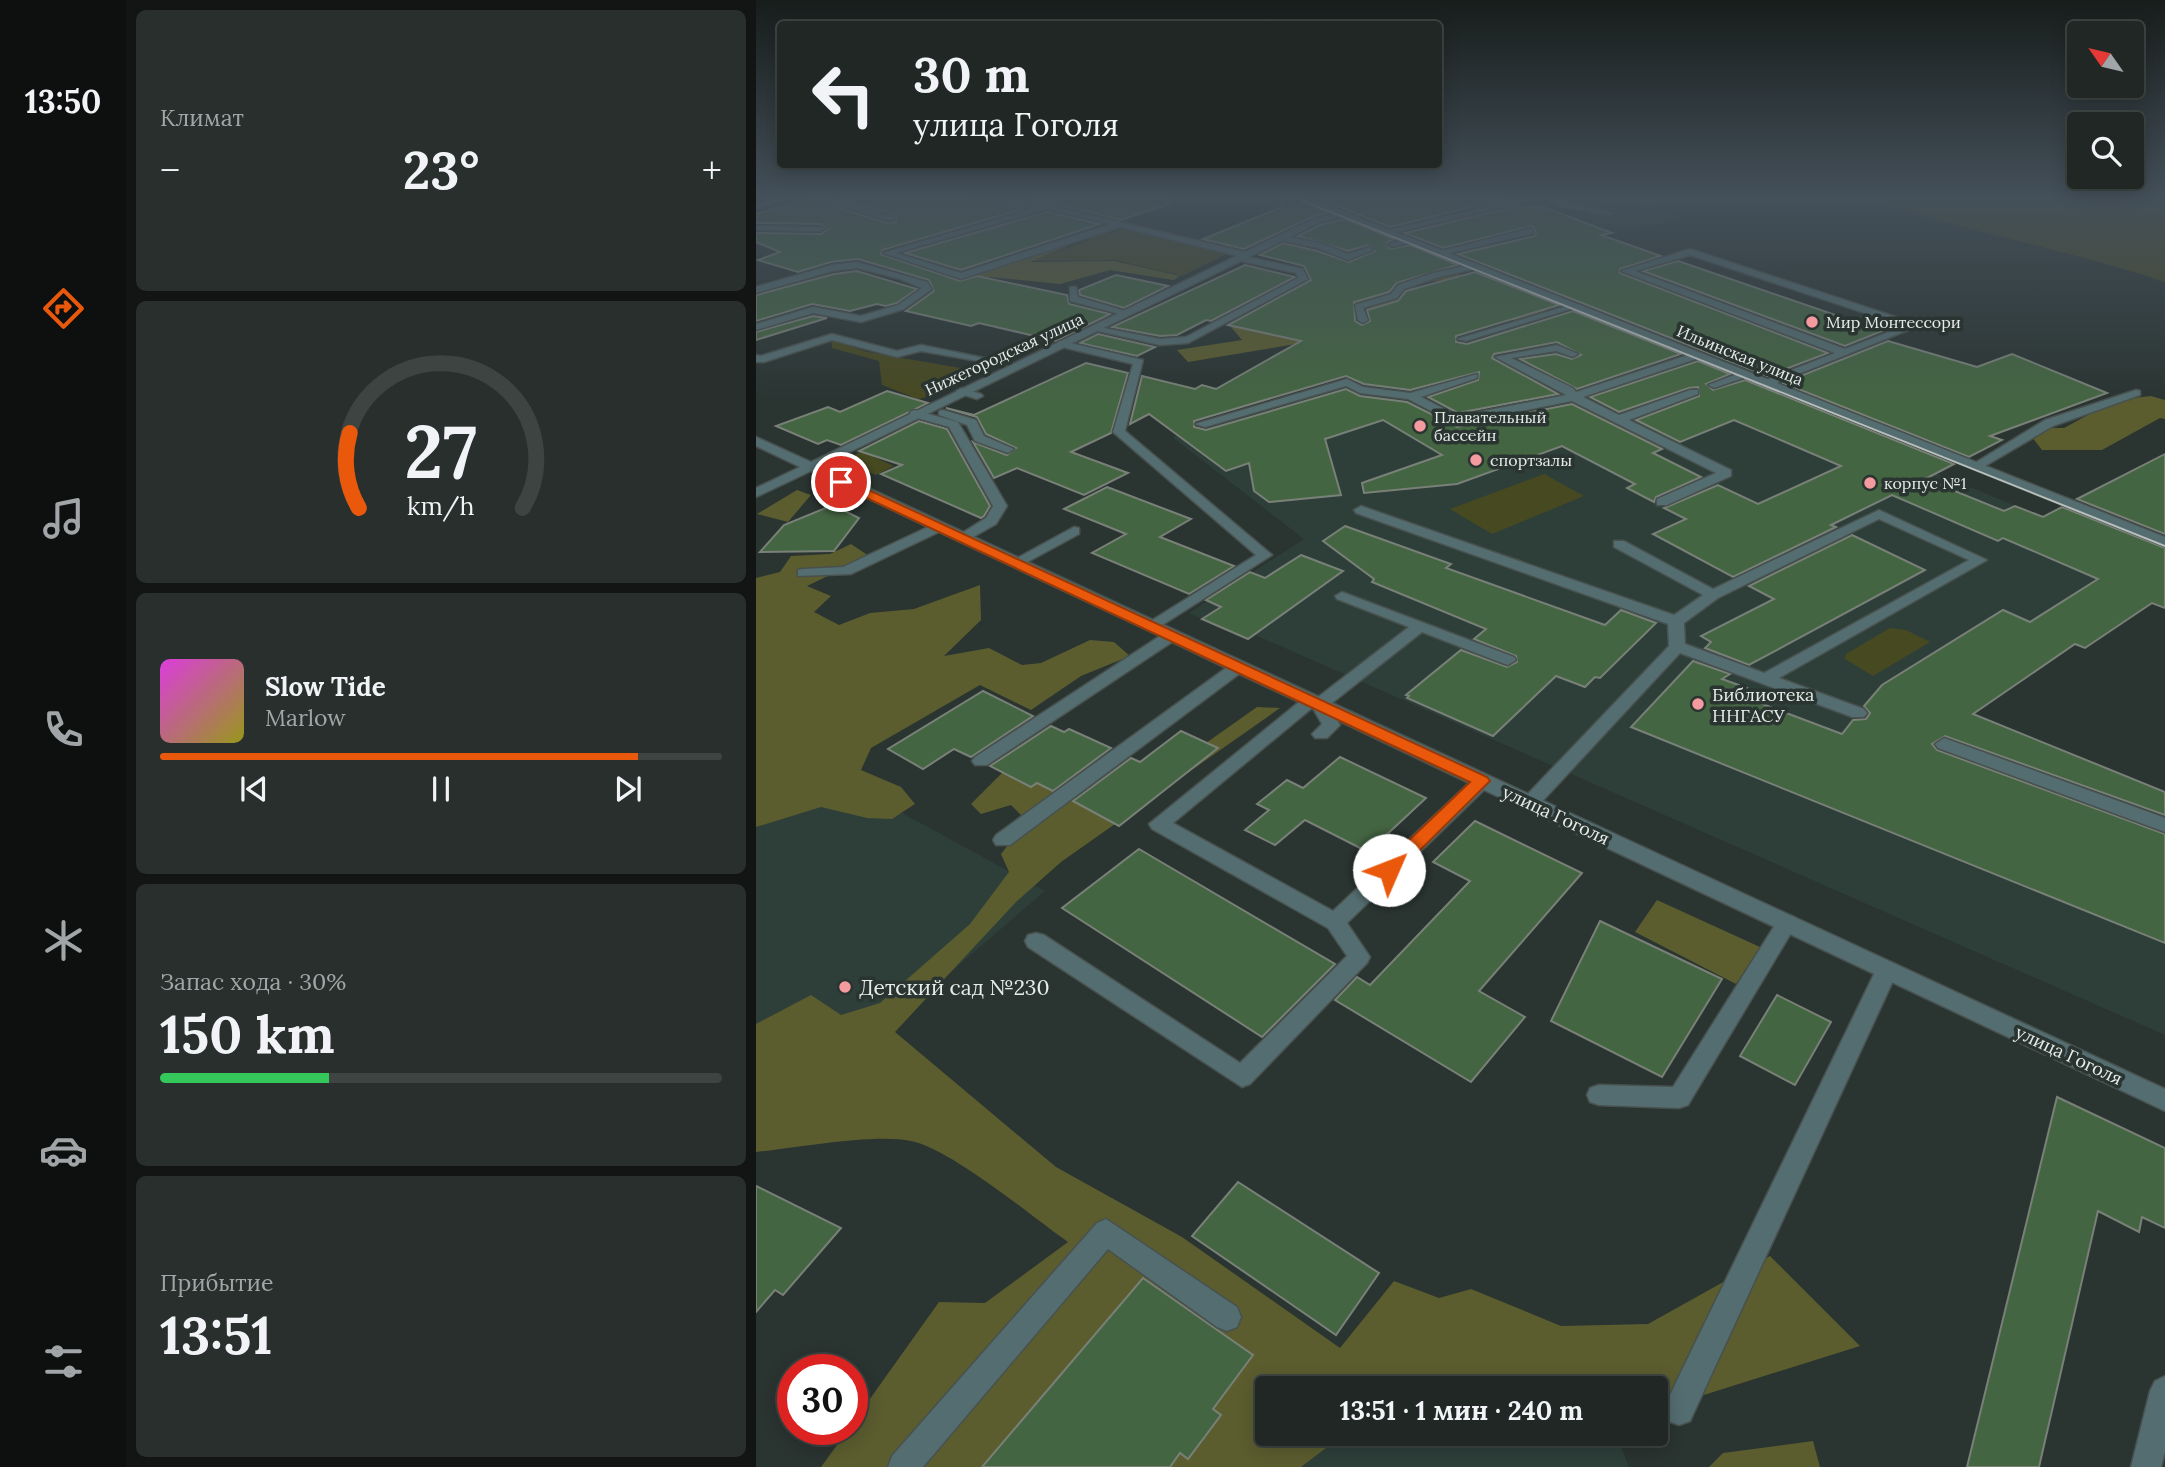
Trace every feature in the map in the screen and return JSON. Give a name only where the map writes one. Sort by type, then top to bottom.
[{"type":"street","points":[[756,290],[845,266]]},
{"type":"street","points":[[756,327],[813,310],[861,319],[901,307],[927,289],[924,284],[863,266]]},
{"type":"street","points":[[930,266],[961,276],[991,266]]},
{"type":"street","name":"Нижегородская улица","points":[[756,493],[1221,266]]},
{"type":"street","points":[[1094,329],[1160,342],[1188,340],[1303,279],[1300,271],[1282,266]]},
{"type":"street","points":[[1363,320],[1358,307],[1394,296],[1401,287],[1475,266]]},
{"type":"street","name":"Ильинская улица","points":[[1478,266],[2165,542]]},
{"type":"street","points":[[1641,266],[1626,271],[1843,352]]},
{"type":"street","points":[[1734,266],[1913,326],[1767,383]]},
{"type":"street","points":[[1073,289],[1073,299],[1127,313]]},
{"type":"street","points":[[1462,339],[1576,306]]},
{"type":"street","points":[[756,358],[760,360],[832,337],[897,354],[921,348],[984,359]]},
{"type":"street","points":[[1062,344],[1139,362],[1119,432],[1265,555],[1151,626]]},
{"type":"street","points":[[1573,355],[1557,348],[1500,357],[1569,390],[1573,397],[1618,420],[1726,472],[1662,502]]},
{"type":"street","points":[[1201,424],[1347,382],[1360,390],[1411,396],[1456,420],[1573,397],[1698,355]]},
{"type":"street","points":[[1714,385],[1745,374]]},
{"type":"street","points":[[1411,396],[1473,376]]},
{"type":"street","points":[[962,391],[977,396]]},
{"type":"street","points":[[1618,420],[1694,392]]},
{"type":"street","points":[[1976,466],[2049,423],[2136,393]]},
{"type":"street","points":[[927,408],[972,423],[979,438],[1008,449]]},
{"type":"street","points":[[914,414],[954,425],[1000,506],[991,521],[961,538]]},
{"type":"street","name":"улица Гоголя","points":[[756,441],[2165,1100]]},
{"type":"street","points":[[1361,510],[1676,621]]},
{"type":"street","points":[[1676,621],[1713,596],[1879,514],[1980,559],[1766,679]]},
{"type":"street","points":[[803,573],[846,571],[939,527]]},
{"type":"street","points":[[1015,563],[1074,531]]},
{"type":"street","points":[[1619,544],[1713,596]]},
{"type":"street","points":[[1342,596],[1508,660]]},
{"type":"street","points":[[1530,803],[1677,647],[1676,621]]},
{"type":"street","points":[[1036,941],[1242,1077],[1359,957],[1335,922],[1159,824],[1315,703],[1420,626]]},
{"type":"street","points":[[981,761],[1171,636]]},
{"type":"street","points":[[1677,647],[1858,713]]},
{"type":"street","points":[[1003,839],[1237,667]]},
{"type":"street","points":[[1315,703],[1331,725],[1321,734]]},
{"type":"street","points":[[1944,744],[2165,825]]},
{"type":"street","points":[[1335,922],[1482,781]]},
{"type":"street","points":[[1599,1095],[1679,1098],[1787,923]]},
{"type":"street","points":[[1679,1410],[1887,970]]},
{"type":"street","points":[[903,1467],[1106,1232],[1227,1317]]},
{"type":"street","points":[[2146,1467],[2165,1391]]},
{"type":"shaded area","points":[[1572,341],[1664,358],[1714,382],[2165,567],[2165,608],[2152,603],[2085,648],[2075,644],[1956,725],[1987,741],[1999,724],[2165,792],[2165,1035],[1255,635],[1248,639],[1189,613],[1304,539],[1172,437],[1380,377],[1477,355]]},
{"type":"shaded area","name":"Детский сад №230","points":[[831,774],[1045,891],[822,1083],[756,1124],[756,803]]},
{"type":"shaded area","points":[[1329,1446],[1620,1446],[1629,1467],[1301,1467]]},
{"type":"green space","points":[[997,266],[1138,266],[1180,276],[1174,280],[1110,270],[1060,284],[990,277],[963,292],[955,280]]},
{"type":"green space","points":[[1142,266],[1201,266],[1182,276]]},
{"type":"green space","points":[[2115,266],[2165,266],[2165,282]]},
{"type":"green space","points":[[1446,269],[1550,312],[1516,322],[1463,286],[1436,281],[1415,285],[1408,300],[1356,311],[1314,341],[1188,362],[1177,350],[1242,340],[1231,327],[1282,297]]},
{"type":"green space","points":[[831,340],[868,352],[972,370],[1001,357],[1012,358],[932,396],[918,399],[882,385],[879,361],[832,348]]},
{"type":"green space","points":[[2151,396],[2165,400],[2165,419],[2160,418],[2102,450],[2042,450],[2031,436],[2045,428],[2064,428],[2097,410],[2133,398]]},
{"type":"green space","points":[[907,429],[913,432],[867,454],[894,466],[876,475],[842,461]]},
{"type":"green space","points":[[1544,474],[1584,496],[1492,534],[1450,509]]},
{"type":"green space","points":[[797,490],[811,495],[788,522],[757,514]]},
{"type":"green space","points":[[851,544],[869,556],[807,586],[831,596],[814,612],[839,625],[870,613],[914,609],[980,585],[981,620],[944,656],[989,648],[1022,665],[1041,663],[1090,640],[1114,642],[1130,656],[1081,676],[1031,710],[980,685],[871,748],[861,770],[901,787],[915,804],[892,819],[867,818],[821,807],[756,827],[756,578],[780,572],[791,556],[830,554]]},
{"type":"green space","points":[[1890,628],[1906,630],[1930,642],[1873,676],[1845,659],[1846,654]]},
{"type":"green space","points":[[1257,707],[1280,708],[1061,862],[1016,902],[895,1032],[1056,1167],[1182,1237],[1340,1348],[1394,1281],[1439,1298],[1471,1289],[1561,1326],[1648,1324],[1770,1256],[1860,1346],[1668,1406],[1668,1376],[1255,1376],[1255,1446],[1329,1446],[1301,1467],[821,1467],[837,1445],[868,1445],[868,1402],[939,1302],[985,1303],[1068,1242],[947,1156],[911,1141],[856,1140],[756,1152],[756,1024],[811,995],[841,1015],[880,1003],[970,924],[1009,872],[1001,854],[1027,821],[1011,805],[981,814],[971,804],[1008,767],[1052,772],[1063,795],[1114,808]]},
{"type":"green space","points":[[1657,900],[1760,947],[1736,984],[1635,932]]},
{"type":"green space","points":[[1813,1441],[1820,1467],[1709,1467],[1723,1453]]},
{"type":"building","points":[[780,266],[816,266],[798,272]]},
{"type":"building","points":[[883,266],[917,266],[960,281],[977,276],[1067,295],[1069,304],[1110,314],[1056,341],[979,323],[971,326],[906,311],[934,291],[929,280]]},
{"type":"building","points":[[949,266],[972,266],[961,270]]},
{"type":"building","points":[[1242,266],[1295,277],[1211,321],[1206,320],[1177,335],[1160,336],[1112,327]]},
{"type":"building","points":[[1304,266],[1453,266],[1397,283],[1389,292],[1354,302],[1355,321],[1362,325],[1370,321],[1367,310],[1398,301],[1406,291],[1475,272],[1559,305],[1456,336],[1456,342],[1467,344],[1573,311],[1681,354],[1577,389],[1520,359],[1556,354],[1572,359],[1581,355],[1557,342],[1494,354],[1492,358],[1558,394],[1458,413],[1428,397],[1478,380],[1479,372],[1410,390],[1364,384],[1346,376],[1194,421],[1194,427],[1206,430],[1346,389],[1360,396],[1407,402],[1457,427],[1572,404],[1662,449],[1653,453],[1701,477],[1656,497],[1654,502],[1627,488],[1635,484],[1562,446],[1457,484],[1364,493],[1362,483],[1442,455],[1383,420],[1325,439],[1341,495],[1269,502],[1254,491],[1249,463],[1226,471],[1149,414],[1130,424],[1142,376],[1195,389],[1202,385],[1216,389],[1301,341],[1228,325],[1311,280]]},
{"type":"building","points":[[1490,266],[1628,266],[1620,269],[1620,273],[1828,353],[1767,376]]},
{"type":"building","points":[[1659,266],[1694,266],[1882,331],[1845,346],[1643,271]]},
{"type":"building","points":[[857,271],[917,289],[897,303],[886,306],[877,304],[850,311],[812,304],[756,321],[756,295],[834,274]]},
{"type":"building","points":[[1116,275],[1168,286],[1124,308],[1080,295],[1079,290]]},
{"type":"building","points":[[813,316],[827,318],[756,340],[756,332]]},
{"type":"building","points":[[1098,334],[1155,347],[1137,356],[1080,343]]},
{"type":"building","points":[[1888,341],[1977,367],[2012,354],[2107,393],[1990,436],[2002,440],[1969,457],[1783,383]]},
{"type":"building","points":[[1698,361],[1730,374],[1706,384],[1713,390],[1745,380],[1954,464],[1925,479],[2004,511],[2015,506],[2043,517],[2062,507],[2165,548],[2165,608],[2152,603],[2085,648],[2075,644],[1973,714],[2165,792],[2165,815],[1945,736],[1932,744],[1937,750],[2165,834],[2165,943],[1631,727],[1693,661],[1730,674],[1722,679],[1747,688],[1741,696],[1842,734],[1853,720],[1866,719],[1870,713],[1864,706],[1882,685],[2003,610],[2030,622],[2098,579],[2003,538],[1998,541],[1892,495],[1831,525],[1836,527],[1733,577],[1653,534],[1686,519],[1664,508],[1718,485],[1758,504],[1841,466],[1734,420],[1680,442],[1636,420],[1699,396],[1698,387],[1619,412],[1590,397]]},
{"type":"building","points":[[1086,363],[1128,373],[1111,433],[1071,452],[1128,473],[1084,495],[1017,468],[994,478],[973,442],[1007,455],[1016,448],[986,434],[977,417],[946,408],[974,415]]},
{"type":"building","points":[[887,391],[928,403],[841,445],[827,440],[818,444],[776,426],[828,407],[840,412]]},
{"type":"building","points":[[919,421],[947,429],[990,506],[981,518],[881,474],[902,465],[859,451]]},
{"type":"building","points":[[2165,454],[2165,534],[2077,499]]},
{"type":"building","points":[[1107,487],[1191,519],[1160,537],[1234,566],[1189,594],[1092,553],[1126,534],[1064,509]]},
{"type":"building","points":[[833,505],[859,518],[834,551],[760,552],[784,525]]},
{"type":"building","points":[[1345,526],[1451,564],[1446,568],[1605,625],[1621,610],[1656,623],[1600,678],[1595,677],[1585,687],[1556,676],[1493,736],[1407,698],[1409,696],[1406,695],[1461,650],[1507,667],[1517,662],[1516,656],[1474,639],[1486,629],[1372,582],[1374,579],[1323,541]]},
{"type":"building","points":[[1852,535],[1925,570],[1749,665],[1705,648],[1711,642],[1701,636],[1774,599],[1749,586]]},
{"type":"building","points":[[1301,555],[1343,571],[1248,639],[1202,619],[1221,607],[1206,600],[1250,572],[1265,578]]},
{"type":"building","points":[[983,691],[1033,716],[971,757],[954,749],[923,769],[888,749]]},
{"type":"building","points":[[1051,726],[1064,732],[1069,729],[1111,748],[1053,791],[1037,783],[1031,787],[990,766]]},
{"type":"building","points":[[1181,731],[1218,748],[1119,826],[1073,801],[1131,758],[1140,762]]},
{"type":"building","points":[[1340,757],[1426,798],[1368,852],[1305,820],[1275,845],[1245,830],[1269,810],[1257,804],[1287,780],[1303,788]]},
{"type":"building","points":[[1475,821],[1582,873],[1479,991],[1525,1017],[1471,1082],[1335,1000],[1357,977],[1370,985],[1470,881],[1433,862]]},
{"type":"building","points":[[1139,849],[1335,964],[1262,1037],[1062,908]]},
{"type":"building","points":[[1600,921],[1722,979],[1662,1077],[1551,1021]]},
{"type":"building","points":[[1777,995],[1831,1022],[1795,1085],[1740,1056]]},
{"type":"building","points":[[2057,1097],[2165,1148],[2165,1228],[2142,1217],[2139,1232],[2098,1211],[2039,1467],[1967,1467]]},
{"type":"building","points":[[1238,1182],[1379,1273],[1336,1335],[1192,1236]]},
{"type":"building","points":[[756,1186],[841,1228],[783,1295],[775,1290],[756,1312]]},
{"type":"building","points":[[1143,1278],[1253,1355],[1213,1409],[1221,1415],[1188,1459],[1180,1453],[1170,1467],[982,1467]]},
{"type":"tram line","points":[[1467,266],[2165,546]]},
{"type":"place","name":"Мир Монтессори","points":[[1812,322]]},
{"type":"place","name":"Плавательный бассейн","points":[[1420,426]]},
{"type":"place","name":"спортзалы","points":[[1476,460]]},
{"type":"place","name":"корпус №1","points":[[1870,483]]},
{"type":"place","name":"Библиотека ННГАСУ","points":[[1698,704]]},
{"type":"place","name":"Детский сад №230","points":[[845,987]]},
{"type":"route","points":[[841,482],[1482,781],[1389,870]]}]
